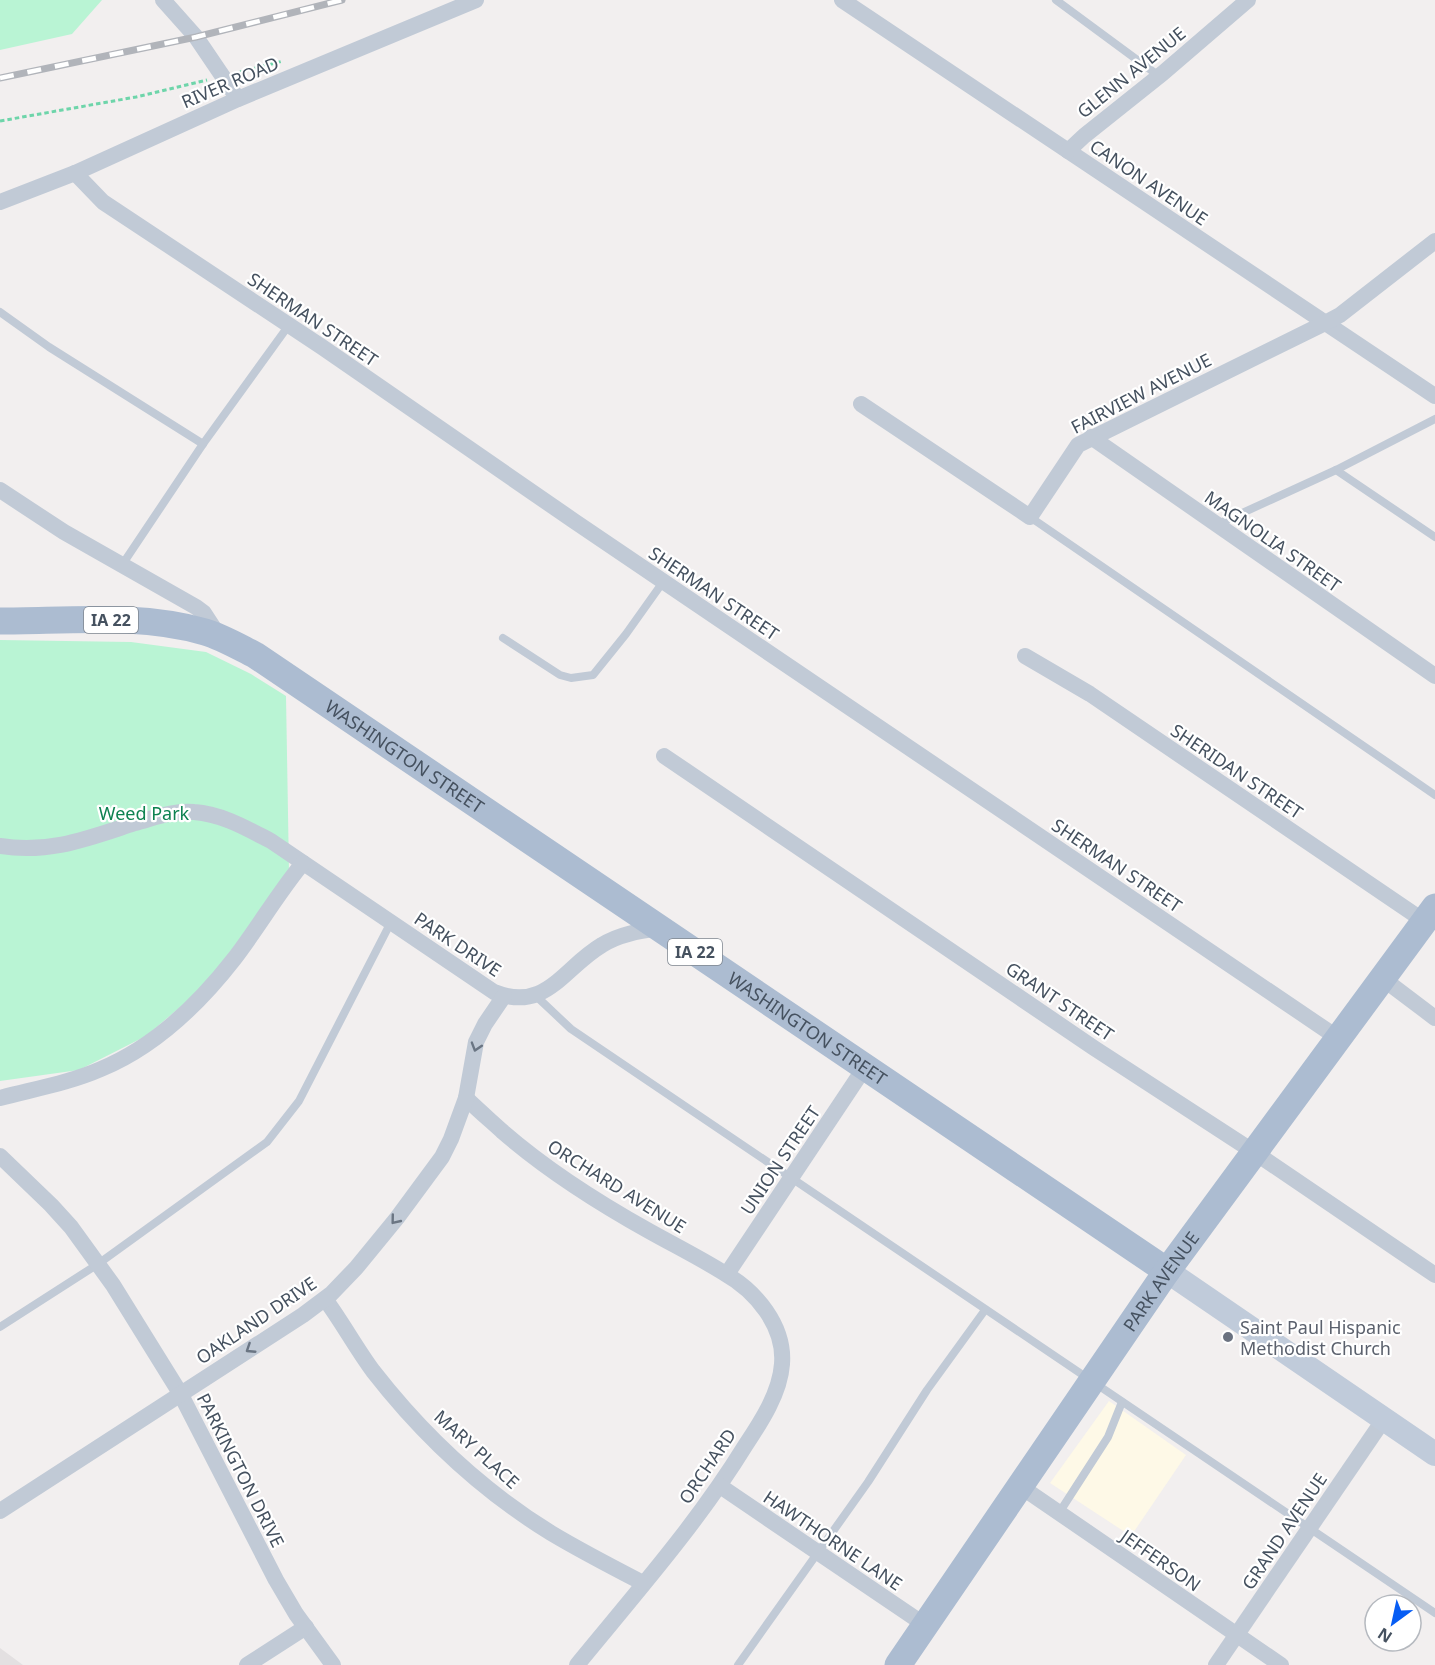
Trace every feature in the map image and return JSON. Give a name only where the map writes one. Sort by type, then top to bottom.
[{"type":"main road","name":"IA 22","points":[[0,621],[133,621],[165,624],[204,632],[220,638]]},
{"type":"main road","name":"WASHINGTON STREET","points":[[220,638],[255,655],[1435,1454]]},
{"type":"main road","name":"PARK AVENUE","points":[[898,1665],[1167,1271],[1430,914]]},
{"type":"street","points":[[164,0],[196,37],[238,99]]},
{"type":"street","name":"RIVER ROAD","points":[[0,202],[75,173],[238,99],[476,0]]},
{"type":"street","name":"CANON AVENUE","points":[[842,0],[1435,396]]},
{"type":"street","name":"GLENN AVENUE","points":[[1068,151],[1245,1]]},
{"type":"street","name":"SHERMAN STREET","points":[[75,173],[103,202],[289,325],[663,582],[1338,1038]]},
{"type":"street","name":"FAIRVIEW AVENUE","points":[[1030,517],[1078,445],[1090,437],[1325,323],[1348,309],[1435,241]]},
{"type":"street","points":[[861,404],[1030,517]]},
{"type":"street","name":"MAGNOLIA STREET","points":[[1090,437],[1435,676]]},
{"type":"street","points":[[0,490],[64,532],[196,607],[204,613],[220,638]]},
{"type":"street","name":"SHERIDAN STREET","points":[[1025,656],[1090,694],[1430,914]]},
{"type":"street","name":"GRANT STREET","points":[[664,756],[1103,1054],[1254,1152],[1435,1275]]},
{"type":"street","name":"PARK DRIVE","points":[[0,846],[36,849],[62,846],[162,815],[191,812],[211,814],[247,828],[303,863],[494,992],[521,998],[537,996]]},
{"type":"street","points":[[0,1098],[64,1082],[101,1069],[156,1037],[189,1009],[216,981],[303,863]]},
{"type":"street","points":[[537,996],[549,989],[590,952],[604,943],[639,931],[660,928]]},
{"type":"street","points":[[1382,978],[1435,1018]]},
{"type":"street","name":"OAKLAND DRIVE","points":[[0,1511],[325,1299],[356,1268],[442,1157],[466,1098],[476,1042],[504,996]]},
{"type":"street","name":"UNION STREET","points":[[727,1274],[865,1067]]},
{"type":"street","name":"ORCHARD AVENUE","points":[[466,1098],[525,1151],[570,1184],[727,1274]]},
{"type":"street","name":"PARKINGTON DRIVE","points":[[0,1156],[51,1205],[113,1286],[180,1393],[276,1580],[333,1665]]},
{"type":"street","name":"ORCHARD","points":[[577,1665],[720,1486],[772,1399],[782,1364],[780,1342],[771,1319],[761,1305],[744,1287],[727,1274]]},
{"type":"street","name":"MARY PLACE","points":[[325,1299],[372,1370],[435,1440],[473,1476],[550,1532],[644,1583]]},
{"type":"street","name":"GRAND AVENUE","points":[[1216,1665],[1384,1419]]},
{"type":"street","name":"HAWTHORNE LANE","points":[[720,1486],[925,1625]]},
{"type":"street","name":"JEFFERSON","points":[[1020,1486],[1281,1665]]},
{"type":"street","points":[[246,1665],[306,1627]]},
{"type":"lane","points":[[1056,0],[1159,76]]},
{"type":"lane","points":[[0,312],[49,347],[203,444]]},
{"type":"lane","points":[[122,565],[203,444],[289,325]]},
{"type":"lane","points":[[1215,525],[1336,470],[1435,419]]},
{"type":"lane","points":[[1336,470],[1435,537]]},
{"type":"lane","points":[[1030,517],[1435,795]]},
{"type":"lane","points":[[503,638],[560,675],[571,678],[593,675],[663,582]]},
{"type":"lane","points":[[0,1327],[98,1264],[267,1142],[299,1101],[391,922]]},
{"type":"lane","points":[[537,996],[571,1029],[1435,1613]]},
{"type":"lane","points":[[738,1665],[868,1482],[927,1390],[985,1310]]},
{"type":"lane","points":[[1059,1513],[1108,1437],[1122,1402]]},
{"type":"shaded area","points":[[1109,1401],[1186,1455],[1131,1536],[1050,1483]]},
{"type":"shaded area","points":[[0,1648],[23,1665],[0,1665]]},
{"type":"green space","points":[[0,0],[102,0],[72,34],[0,50]]},
{"type":"green space","name":"Weed Park","points":[[0,640],[131,642],[206,652],[251,674],[286,696],[289,872],[205,986],[146,1036],[79,1070],[0,1081]]},
{"type":"railway","points":[[0,78],[196,37],[342,0]]},
{"type":"place","name":"Saint Paul Hispanic Methodist Church","points":[[1228,1337]]}]
